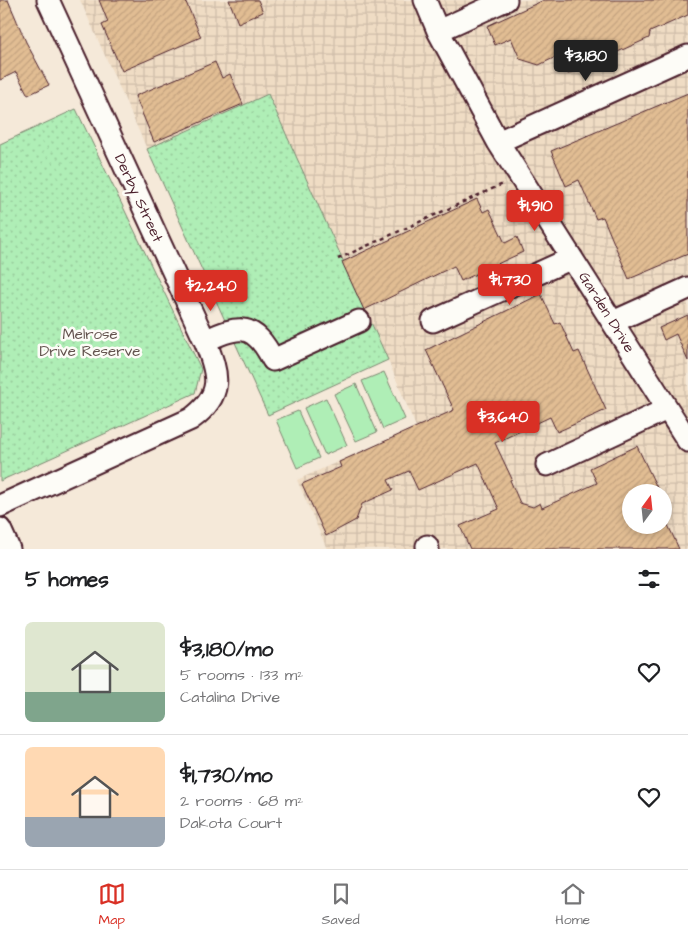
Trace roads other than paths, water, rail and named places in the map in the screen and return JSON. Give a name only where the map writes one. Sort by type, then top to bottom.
[{"type":"street","name":"Derby Street","points":[[0,506],[191,419],[205,409],[215,389],[217,376],[216,366],[48,0]]},
{"type":"street","name":"Garden Drive","points":[[425,0],[438,31],[498,142],[688,441]]},
{"type":"street","points":[[438,31],[506,0]]},
{"type":"street","points":[[498,142],[688,56]]},
{"type":"street","points":[[433,321],[572,258]]},
{"type":"street","points":[[613,322],[688,288]]},
{"type":"street","points":[[205,342],[229,330],[248,332],[263,340],[273,360],[359,321]]},
{"type":"street","points":[[547,466],[667,409]]},
{"type":"street","points":[[0,529],[9,549]]},
{"type":"park label","name":"Melrose Drive Reserve","points":[[90,342]]}]
